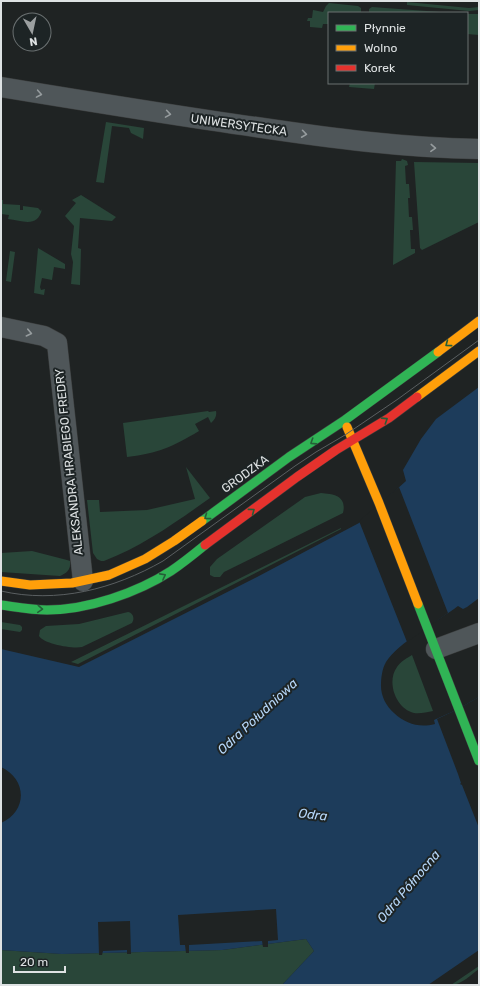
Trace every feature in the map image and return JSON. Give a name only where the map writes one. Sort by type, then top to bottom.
[{"type":"street","name":"UNIWERSYTECKA","points":[[1,87],[186,117],[310,135],[407,146],[479,149]]},
{"type":"street","name":"GRODZKA","points":[[1,581],[30,585],[51,585],[83,581],[109,575],[145,559],[174,541],[289,457],[345,420],[479,321]]},
{"type":"street","name":"ALEKSANDRA HRABIEGO FREDRY","points":[[1,326],[44,336],[57,343],[83,581]]},
{"type":"street","points":[[1,605],[47,610],[86,606],[106,601],[138,589],[171,571],[297,477],[352,440],[389,418],[479,351]]},
{"type":"street","points":[[345,420],[479,761]]},
{"type":"street","points":[[436,649],[479,633]]},
{"type":"green space","points":[[407,2],[469,8],[479,7],[479,10],[469,11],[407,5]]},
{"type":"green space","points":[[329,3],[358,6],[361,8],[361,12],[328,12],[328,24],[323,24],[322,28],[310,27],[310,21],[307,21],[308,18],[312,18],[313,10],[323,12]]},
{"type":"green space","points":[[372,7],[440,12],[369,12],[369,9]]},
{"type":"green space","points":[[468,14],[479,14],[479,35],[468,34]]},
{"type":"green space","points":[[350,84],[375,84],[374,89],[349,87]]},
{"type":"green space","points":[[106,122],[144,128],[143,139],[131,133],[129,128],[112,126],[104,183],[96,182]]},
{"type":"green space","points":[[402,159],[407,161],[408,165],[405,166],[406,184],[409,184],[409,217],[412,217],[413,230],[410,230],[411,249],[415,249],[415,253],[393,265],[396,161],[401,161]]},
{"type":"green space","points":[[414,162],[479,163],[479,222],[422,250],[420,248]]},
{"type":"green space","points":[[81,195],[116,217],[112,221],[80,218],[78,248],[81,249],[80,285],[71,284],[73,262],[71,254],[74,226],[65,216],[76,203],[72,200]]},
{"type":"green space","points":[[1,200],[3,200],[3,204],[20,205],[20,210],[23,210],[23,206],[38,208],[41,211],[42,209],[40,215],[37,219],[33,221],[24,222],[8,219],[9,215],[1,214]]},
{"type":"green space","points":[[38,248],[65,264],[65,269],[54,267],[52,280],[42,278],[40,287],[41,290],[45,289],[44,295],[34,293]]},
{"type":"green space","points":[[10,251],[15,252],[11,282],[6,281]]},
{"type":"green space","points":[[216,411],[214,420],[211,423],[208,417],[195,424],[199,431],[189,437],[173,445],[148,454],[127,457],[123,423]]},
{"type":"green space","points":[[186,467],[210,498],[146,541],[104,561],[97,559],[93,553],[87,500],[99,500],[100,512],[147,510],[195,499]]},
{"type":"green space","points":[[321,493],[335,495],[341,499],[344,507],[343,513],[224,572],[220,577],[210,575],[210,567],[217,559],[305,497]]},
{"type":"green space","points":[[341,528],[78,664],[71,662]]},
{"type":"green space","points":[[32,551],[70,561],[69,569],[60,576],[1,572],[1,553]]},
{"type":"green space","points":[[128,612],[133,616],[132,623],[82,647],[52,644],[39,636],[40,630],[46,626],[79,624]]},
{"type":"green space","points":[[1,622],[20,625],[22,630],[20,632],[1,629]]},
{"type":"green space","points":[[412,655],[433,711],[414,713],[402,706],[395,694],[392,680],[394,673],[400,663]]},
{"type":"green space","points":[[306,939],[314,951],[282,985],[1,985],[1,950],[62,954],[222,950]]},
{"type":"green space","points":[[479,966],[479,969],[466,979],[455,985],[451,985]]},
{"type":"water","points":[[479,387],[479,598],[463,609],[458,606],[419,632],[400,647],[386,662],[382,674],[381,690],[386,704],[399,717],[413,724],[424,726],[435,724],[434,720],[479,697],[479,950],[428,985],[282,985],[314,951],[306,939],[222,950],[62,954],[1,950],[1,823],[10,818],[16,811],[20,803],[21,795],[20,787],[16,779],[10,772],[1,767],[1,649],[79,667],[257,577],[359,523],[406,481],[403,470],[421,439],[436,419]]},
{"type":"pier","points":[[399,487],[448,613],[407,642],[359,521]]},
{"type":"pier","points":[[479,697],[479,828],[462,785],[460,784],[458,774],[437,719]]},
{"type":"pier","points":[[276,909],[278,940],[268,941],[268,947],[263,947],[262,941],[189,945],[189,953],[186,953],[185,945],[180,945],[178,915]]},
{"type":"pier","points":[[130,921],[131,954],[127,954],[127,950],[103,951],[102,955],[99,955],[98,922]]},
{"type":"tram line","points":[[1,591],[22,595],[64,595],[105,586],[144,571],[163,561],[295,466],[345,435],[398,399],[479,340]]},
{"type":"traffic: fast","points":[[202,521],[289,457],[345,420],[438,352]]},
{"type":"traffic: fast","points":[[1,605],[47,610],[78,607],[111,599],[158,579],[180,565],[205,545]]},
{"type":"traffic: fast","points":[[418,604],[479,761]]},
{"type":"traffic: slow","points":[[438,352],[479,321]]},
{"type":"traffic: slow","points":[[417,397],[479,351]]},
{"type":"traffic: slow","points":[[347,427],[379,503],[418,604]]},
{"type":"traffic: slow","points":[[1,581],[30,585],[72,583],[109,575],[145,559],[202,521]]},
{"type":"traffic: jam","points":[[205,545],[297,477],[336,450],[389,418],[417,397]]},
{"type":"water label","name":"Odra Południowa","points":[[257,716]]},
{"type":"water label","name":"Odra","points":[[313,814]]},
{"type":"water label","name":"Odra Północna","points":[[408,886]]}]
